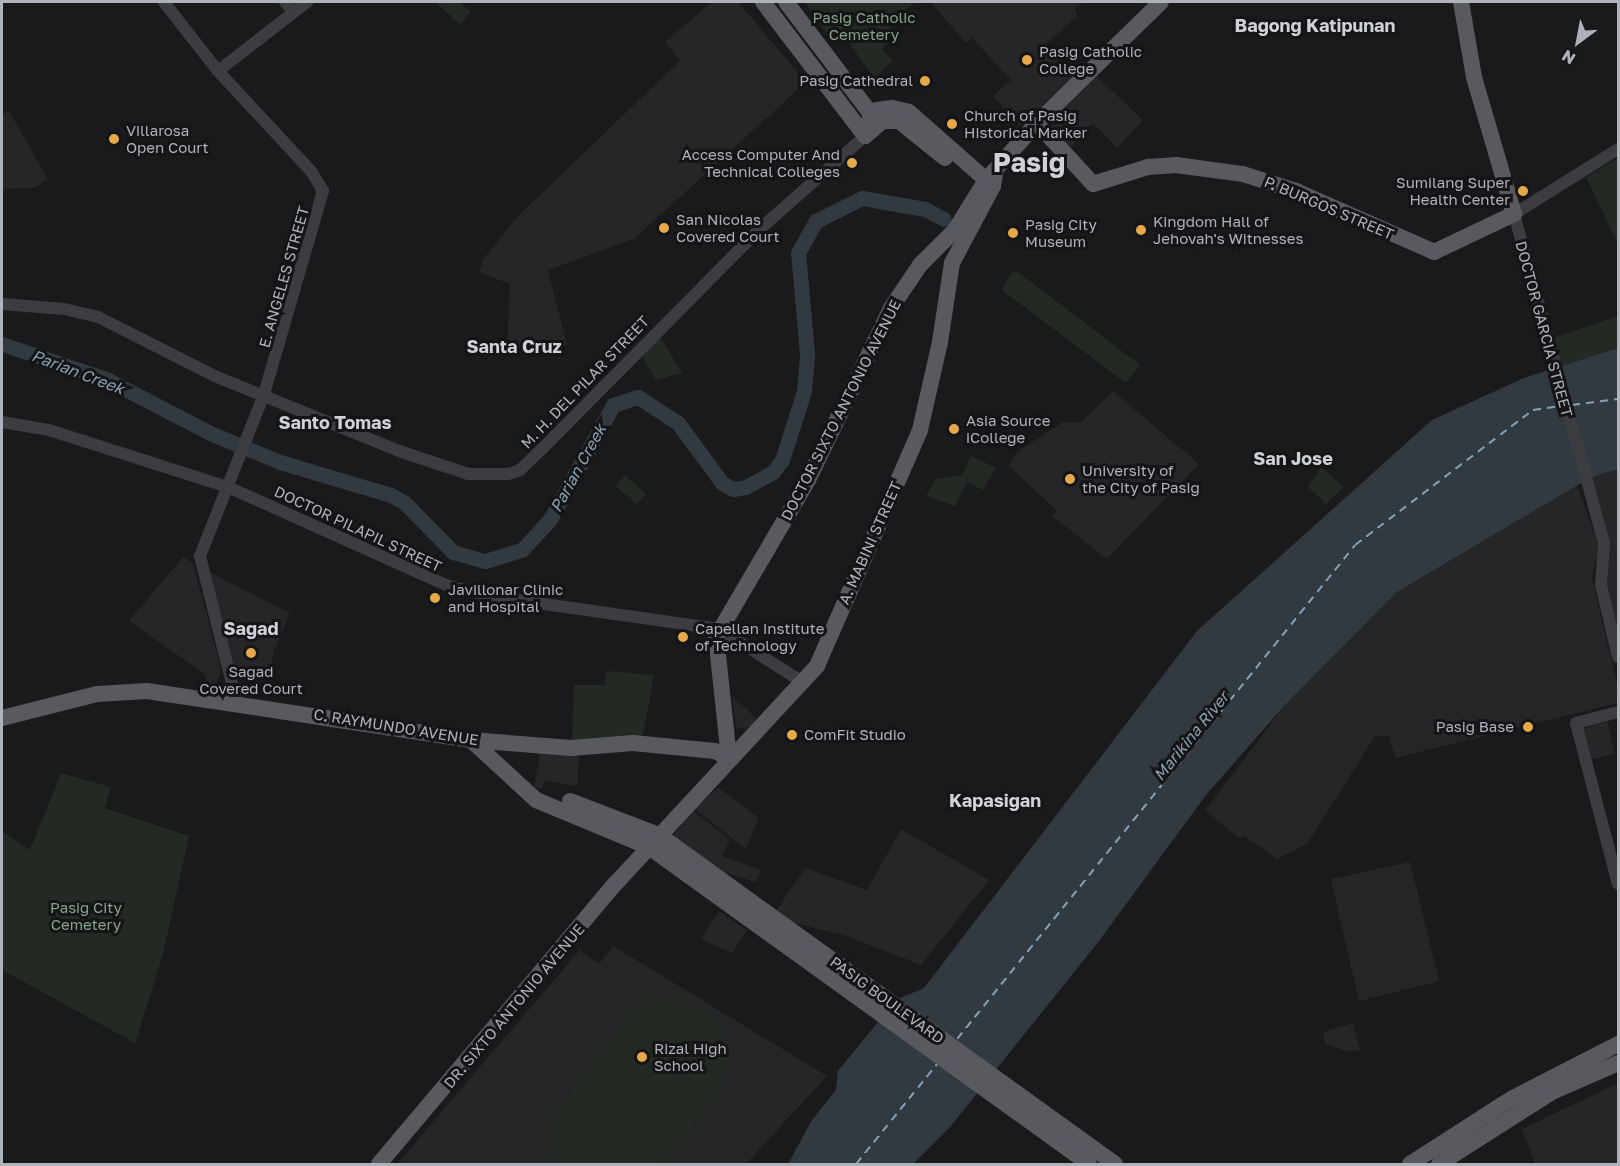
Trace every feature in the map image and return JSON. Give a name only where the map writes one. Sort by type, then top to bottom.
[{"type":"main road","points":[[763,2],[865,136],[885,107],[914,115],[989,185],[1037,123],[1161,2]]},
{"type":"main road","points":[[786,2],[875,119]]},
{"type":"main road","name":"DOCTOR GARCIA STREET","points":[[1461,2],[1474,77],[1514,214]]},
{"type":"main road","name":"P. BURGOS STREET","points":[[1037,123],[1092,184],[1148,167],[1176,165],[1243,174],[1296,191],[1434,252],[1495,223]]},
{"type":"main road","name":"DOCTOR SIXTO ANTONIO AVENUE","points":[[729,758],[715,648],[719,630],[808,480],[891,308],[920,266],[955,230],[989,185]]},
{"type":"main road","name":"A. MABINI STREET","points":[[654,841],[729,758],[804,683],[817,666],[920,430],[940,342],[952,263],[989,185]]},
{"type":"main road","points":[[1495,223],[1506,209],[1509,195]]},
{"type":"main road","points":[[1495,223],[1514,214]]},
{"type":"main road","name":"C. RAYMUNDO AVENUE","points":[[2,709],[49,697],[88,691],[97,694]]},
{"type":"main road","name":"C. RAYMUNDO AVENUE","points":[[2,718],[97,694],[147,691],[471,740],[571,748],[633,743],[715,751],[729,758]]},
{"type":"main road","name":"PASIG BOULEVARD","points":[[471,740],[525,793],[568,801],[654,841],[1089,1164]]},
{"type":"main road","name":"DR. SIXTO ANTONIO AVENUE","points":[[379,1164],[654,841]]},
{"type":"main road","name":"PASIG BOULEVARD","points":[[845,981],[1115,1164]]},
{"type":"main road","points":[[1410,1164],[1436,1145],[1513,1098],[1618,1044]]},
{"type":"main road","points":[[1422,1164],[1548,1085],[1618,1053]]},
{"type":"main road","points":[[1440,1164],[1552,1092],[1618,1063]]},
{"type":"main road","points":[[1436,1145],[1450,1164],[1527,1116],[1618,1069]]},
{"type":"street","points":[[164,2],[218,71],[307,2]]},
{"type":"street","points":[[285,2],[294,12]]},
{"type":"street","name":"E. ANGELES STREET","points":[[218,71],[311,171],[323,191],[263,397],[245,449],[199,564],[237,703]]},
{"type":"street","name":"M. H. DEL PILAR STREET","points":[[2,304],[64,309],[98,317],[263,397],[451,470],[482,475],[514,472],[542,449],[761,228],[865,136]]},
{"type":"street","points":[[1514,214],[1618,149]]},
{"type":"street","name":"DOCTOR GARCIA STREET","points":[[1514,214],[1545,338],[1604,544],[1601,585],[1618,657]]},
{"type":"street","name":"DOCTOR PILAPIL STREET","points":[[2,422],[49,430],[228,487],[448,586],[495,597],[719,630],[804,683]]},
{"type":"street","points":[[1618,712],[1576,723],[1618,884]]},
{"type":"shaded area","points":[[712,2],[738,2],[806,82],[634,239],[548,270],[567,345],[507,348],[510,284],[479,272],[484,258],[518,216],[680,61],[665,42]]},
{"type":"shaded area","name":"Pasig Catholic College","points":[[930,2],[1083,2],[1075,8],[1077,16],[1046,44],[1075,76],[1020,126],[993,96],[1011,80],[972,38],[966,43]]},
{"type":"shaded area","points":[[1096,76],[1143,120],[1117,148],[1093,123],[1071,147],[1047,124]]},
{"type":"shaded area","points":[[9,111],[48,179],[35,188],[2,189],[2,115]]},
{"type":"shaded area","name":"University of the City of Pasig","points":[[1113,391],[1199,464],[1107,559],[1052,516],[1057,511],[1009,466],[1017,452],[1063,422],[1081,422]]},
{"type":"shaded area","points":[[1618,469],[1618,642],[1607,597],[1590,478]]},
{"type":"shaded area","points":[[1577,486],[1599,545],[1592,579],[1618,687],[1617,703],[1395,758],[1389,736],[1375,736],[1307,844],[1277,859],[1245,836],[1240,838],[1205,811],[1285,705],[1397,592]]},
{"type":"shaded area","points":[[183,557],[193,563],[221,670],[215,688],[205,687],[206,675],[129,621]]},
{"type":"shaded area","points":[[205,570],[289,613],[277,647],[274,647],[270,678],[232,679]]},
{"type":"shaded area","points":[[732,696],[757,719],[748,729],[736,727]]},
{"type":"shaded area","points":[[1607,721],[1615,754],[1589,760],[1583,729]]},
{"type":"shaded area","points":[[540,753],[579,756],[577,786],[545,781],[542,789],[534,788]]},
{"type":"shaded area","points":[[718,787],[759,818],[746,849],[695,809]]},
{"type":"shaded area","points":[[693,811],[730,840],[722,856],[761,870],[756,882],[720,871],[673,836]]},
{"type":"shaded area","points":[[901,829],[989,880],[921,965],[846,936],[791,922],[775,912],[805,868],[867,890]]},
{"type":"shaded area","points":[[1410,862],[1439,981],[1359,1001],[1331,879]]},
{"type":"shaded area","points":[[719,911],[747,930],[732,953],[701,939]]},
{"type":"shaded area","name":"Rizal High School","points":[[613,946],[827,1076],[746,1164],[397,1164],[580,950],[599,964]]},
{"type":"shaded area","points":[[1353,1023],[1360,1050],[1348,1052],[1325,1043],[1323,1032]]},
{"type":"shaded area","points":[[1618,1083],[1618,1164],[1535,1164],[1522,1129]]},
{"type":"green space","points":[[435,2],[459,2],[471,12],[460,24]]},
{"type":"green space","name":"Pasig Catholic Cemetery","points":[[804,2],[915,2],[888,25],[897,35],[882,49],[893,61],[874,78],[841,32],[831,39]]},
{"type":"green space","points":[[1618,158],[1618,244],[1586,177]]},
{"type":"green space","points":[[1018,272],[1140,365],[1126,383],[1002,290],[1011,273]]},
{"type":"green space","points":[[1618,316],[1618,348],[1560,367],[1553,338]]},
{"type":"green space","points":[[659,335],[682,373],[656,380],[640,352]]},
{"type":"green space","points":[[971,456],[996,468],[983,490],[967,482],[955,506],[926,496],[936,479],[962,475]]},
{"type":"green space","points":[[1321,467],[1344,487],[1326,504],[1308,487]]},
{"type":"green space","points":[[625,475],[646,494],[637,504],[615,486]]},
{"type":"green space","points":[[606,671],[654,675],[643,735],[572,742],[574,685],[605,685]]},
{"type":"green space","name":"Pasig City Cemetery","points":[[61,773],[111,787],[105,808],[189,836],[163,954],[135,1043],[2,970],[2,831],[30,850]]},
{"type":"green space","points":[[668,998],[708,1013],[721,1026],[730,1047],[727,1077],[661,1164],[559,1164],[550,1137],[554,1117],[634,1010],[650,1001]]},
{"type":"water","name":"Marikina River","points":[[1618,348],[1618,469],[1590,478],[1397,592],[1285,705],[1206,795],[1099,941],[950,1127],[913,1164],[788,1164],[812,1120],[836,1090],[838,1071],[896,1000],[924,988],[1197,631],[1432,420],[1524,378]]},
{"type":"waterway","name":"Parian Creek","points":[[2,344],[106,379],[210,433],[280,462],[391,495],[405,503],[453,552],[485,561],[522,550],[551,518],[613,405],[638,397],[678,423],[722,483],[733,489],[746,487],[773,472],[782,460],[804,391],[807,353],[798,253],[816,221],[862,198],[925,209],[944,219]]},
{"type":"ferry route","points":[[1572,405],[1618,399]]},
{"type":"ferry route","points":[[957,1039],[1355,545],[1533,410],[1561,406]]},
{"type":"ferry route","points":[[856,1164],[937,1064]]},
{"type":"place","name":"Pasig Catholic College","points":[[1027,60]]},
{"type":"place","name":"Pasig Cathedral","points":[[925,81]]},
{"type":"place","name":"Church of Pasig Historical Marker","points":[[952,124]]},
{"type":"place","name":"Villarosa Open Court","points":[[114,139]]},
{"type":"place","name":"Access Computer And Technical Colleges","points":[[852,163]]},
{"type":"place","name":"Sumilang Super Health Center","points":[[1523,191]]},
{"type":"place","name":"San Nicolas Covered Court","points":[[664,228]]},
{"type":"place","name":"Kingdom Hall of Jehovah's Witnesses","points":[[1141,230]]},
{"type":"place","name":"Pasig City Museum","points":[[1013,233]]},
{"type":"place","name":"Asia Source iCollege","points":[[954,429]]},
{"type":"place","name":"University of the City of Pasig","points":[[1070,479]]},
{"type":"place","name":"Javillonar Clinic and Hospital","points":[[435,598]]},
{"type":"place","name":"Capellan Institute of Technology","points":[[683,637]]},
{"type":"place","name":"Sagad Covered Court","points":[[251,653]]},
{"type":"place","name":"Pasig Base","points":[[1528,727]]},
{"type":"place","name":"ComFit Studio","points":[[792,735]]},
{"type":"place","name":"Rizal High School","points":[[642,1057]]},
{"type":"district","name":"Bagong Katipunan","points":[[1315,25]]},
{"type":"district","name":"Pasig","points":[[1029,163]]},
{"type":"district","name":"Santa Cruz","points":[[514,346]]},
{"type":"district","name":"Santo Tomas","points":[[335,422]]},
{"type":"district","name":"San Jose","points":[[1293,458]]},
{"type":"district","name":"Sagad","points":[[251,628]]},
{"type":"district","name":"Kapasigan","points":[[995,800]]}]
